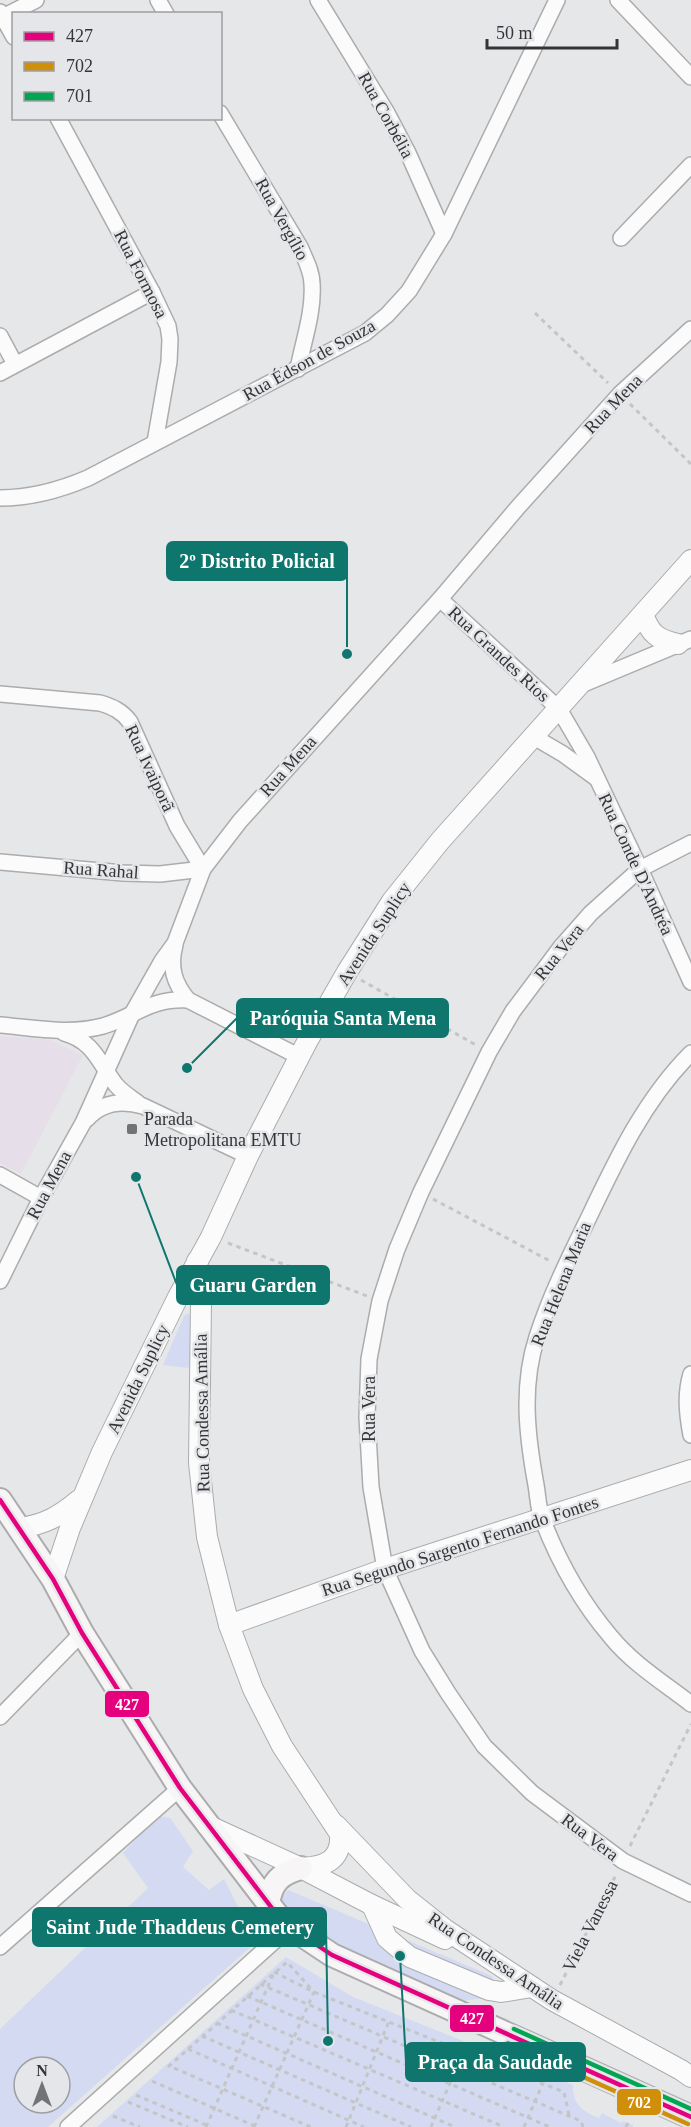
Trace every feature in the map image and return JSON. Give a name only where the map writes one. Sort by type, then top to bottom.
[{"type":"main road","points":[[0,1500],[53,1579],[82,1633],[180,1788],[268,1904],[290,1927],[332,1955],[691,2117]]},
{"type":"main road","points":[[268,1904],[270,1893],[278,1878],[289,1871],[301,1868]]},
{"type":"street","points":[[12,33],[2,15],[36,0]]},
{"type":"street","name":"Rua Corbélia","points":[[318,0],[398,133],[444,234]]},
{"type":"street","name":"Rua Édson de Souza","points":[[0,498],[37,495],[88,478],[365,333],[387,315],[409,291],[444,234],[557,0]]},
{"type":"street","points":[[618,0],[691,77]]},
{"type":"street","name":"Rua Vergílio","points":[[222,116],[309,267],[312,300],[298,369]]},
{"type":"street","name":"Rua Formosa","points":[[59,120],[168,326],[169,362],[155,442]]},
{"type":"street","points":[[621,238],[691,165]]},
{"type":"street","points":[[0,374],[152,292]]},
{"type":"street","name":"Rua Mena","points":[[0,1281],[41,1198],[82,1123],[132,1014],[175,943],[203,869],[240,821],[440,599],[519,506],[620,394],[691,329]]},
{"type":"street","points":[[0,336],[15,364]]},
{"type":"street","name":"Avenida Suplicy","points":[[53,1579],[69,1527],[81,1498],[178,1297],[211,1237],[248,1156],[347,972],[392,901],[440,841],[691,560]]},
{"type":"street","name":"Rua Grandes Rios","points":[[440,599],[559,709]]},
{"type":"street","points":[[643,614],[647,627],[653,635],[664,641],[685,642]]},
{"type":"street","points":[[580,685],[685,642]]},
{"type":"street","name":"Rua Ivaiporã","points":[[0,694],[100,703],[114,707],[124,714],[130,722],[177,826],[203,869]]},
{"type":"street","name":"Rua Conde D'Andréa","points":[[559,709],[587,757],[691,982]]},
{"type":"street","name":"Rua Conde D'Andréa","points":[[534,737],[563,754],[596,778]]},
{"type":"street","name":"Rua Vera","points":[[691,843],[640,869],[591,913],[561,946],[513,1011],[489,1052],[421,1192],[397,1249],[380,1300],[369,1359],[367,1417],[371,1487],[385,1569],[422,1651],[448,1693],[484,1746],[532,1793],[623,1861],[691,1894]]},
{"type":"street","name":"Rua Rahal","points":[[0,862],[123,873],[160,874],[203,869]]},
{"type":"street","points":[[175,943],[172,955],[174,980],[188,1000]]},
{"type":"street","points":[[0,1025],[85,1029],[101,1026],[159,1002],[188,1000],[300,1057]]},
{"type":"street","points":[[52,1029],[84,1042],[93,1050],[123,1092],[143,1106]]},
{"type":"street","name":"Rua Helena Maria","points":[[691,1053],[675,1068],[652,1098],[617,1159],[564,1268],[536,1339],[529,1373],[526,1410],[528,1441],[542,1519],[571,1578],[587,1606],[612,1638],[635,1661],[691,1704]]},
{"type":"street","points":[[82,1123],[103,1106],[116,1102],[130,1102],[248,1156]]},
{"type":"street","points":[[0,1175],[41,1198]]},
{"type":"street","name":"Rua Condessa Amália","points":[[197,1261],[201,1302],[199,1463],[207,1537],[229,1625],[253,1689],[282,1746],[340,1834],[338,1852],[335,1857],[320,1866],[301,1868]]},
{"type":"street","points":[[691,1374],[687,1396],[691,1435]]},
{"type":"street","name":"Rua Segundo Sargento Fernando Fontes","points":[[229,1625],[385,1569],[691,1470]]},
{"type":"street","name":"Avenida Suplicy","points":[[19,1528],[43,1524],[57,1518],[81,1498]]},
{"type":"street","points":[[0,1717],[82,1633]]},
{"type":"street","points":[[0,1947],[180,1788]]},
{"type":"street","name":"Rua Condessa Amália","points":[[334,1822],[407,1899],[446,1930],[552,2000],[686,2073]]},
{"type":"street","points":[[207,1825],[489,1959]]},
{"type":"street","points":[[372,1905],[387,1938],[410,1957],[489,1990],[501,1992],[532,1987]]},
{"type":"street","points":[[68,2127],[290,1927]]},
{"type":"path","points":[[347,972],[489,1052]]},
{"type":"path","points":[[421,1192],[564,1268]]},
{"type":"path","points":[[211,1237],[380,1300]]},
{"type":"path","name":"Viela Vanessa","points":[[552,2000],[691,1724]]},
{"type":"path","points":[[311,2127],[169,2066],[287,1962],[314,1992]]},
{"type":"path","points":[[136,2095],[208,2126],[274,1972]]},
{"type":"path","points":[[274,1972],[314,1992],[564,2092],[569,2116]]},
{"type":"path","points":[[260,1984],[581,2121],[584,2127]]},
{"type":"path","points":[[152,2081],[255,2127],[314,1992]]},
{"type":"path","points":[[246,1996],[550,2127]]},
{"type":"path","points":[[231,2010],[504,2127]]},
{"type":"path","points":[[346,2127],[389,2021]]},
{"type":"path","points":[[217,2023],[455,2127]]},
{"type":"path","points":[[202,2036],[411,2127]]},
{"type":"path","points":[[188,2049],[364,2127]]},
{"type":"path","points":[[431,2127],[464,2051]]},
{"type":"path","points":[[524,2127],[543,2083]]},
{"type":"path","points":[[128,2102],[188,2127]]},
{"type":"path","points":[[113,2116],[140,2127]]},
{"type":"shaded area","points":[[0,1036],[50,1040],[83,1055],[21,1174],[0,1163]]},
{"type":"shaded area","points":[[188,1313],[191,1318],[189,1368],[163,1365],[184,1316]]},
{"type":"shaded area","points":[[158,1816],[170,1818],[193,1851],[183,1867],[209,1890],[224,1879],[256,1942],[72,2106],[72,2055],[12,2055],[12,2115],[61,2115],[48,2127],[0,2127],[0,2029],[148,1888],[123,1853]]},
{"type":"shaded area","points":[[288,1890],[492,1976],[497,1991],[486,1998],[461,2001],[331,1944],[283,1908],[282,1897]]},
{"type":"shaded area","points":[[286,1957],[353,1997],[573,2085],[574,2097],[583,2110],[599,2118],[602,2113],[621,2123],[623,2121],[633,2125],[633,2127],[97,2127]]},
{"type":"transit line","name":"427","points":[[0,1500],[53,1579],[82,1633],[180,1788],[278,1916],[290,1927],[332,1955],[691,2117]]},
{"type":"transit line","name":"701","points":[[514,2029],[691,2109]]},
{"type":"transit line","name":"702","points":[[508,2043],[688,2124]]},
{"type":"place","name":"2º Distrito Policial","points":[[347,654]]},
{"type":"place","name":"Paróquia Santa Mena","points":[[187,1068]]},
{"type":"place","name":"Parada Metropolitana EMTU","points":[[132,1129]]},
{"type":"place","name":"Guaru Garden","points":[[136,1177]]},
{"type":"place","name":"Praça da Saudade","points":[[400,1956]]},
{"type":"place","name":"Saint Jude Thaddeus Cemetery","points":[[328,2041]]}]
